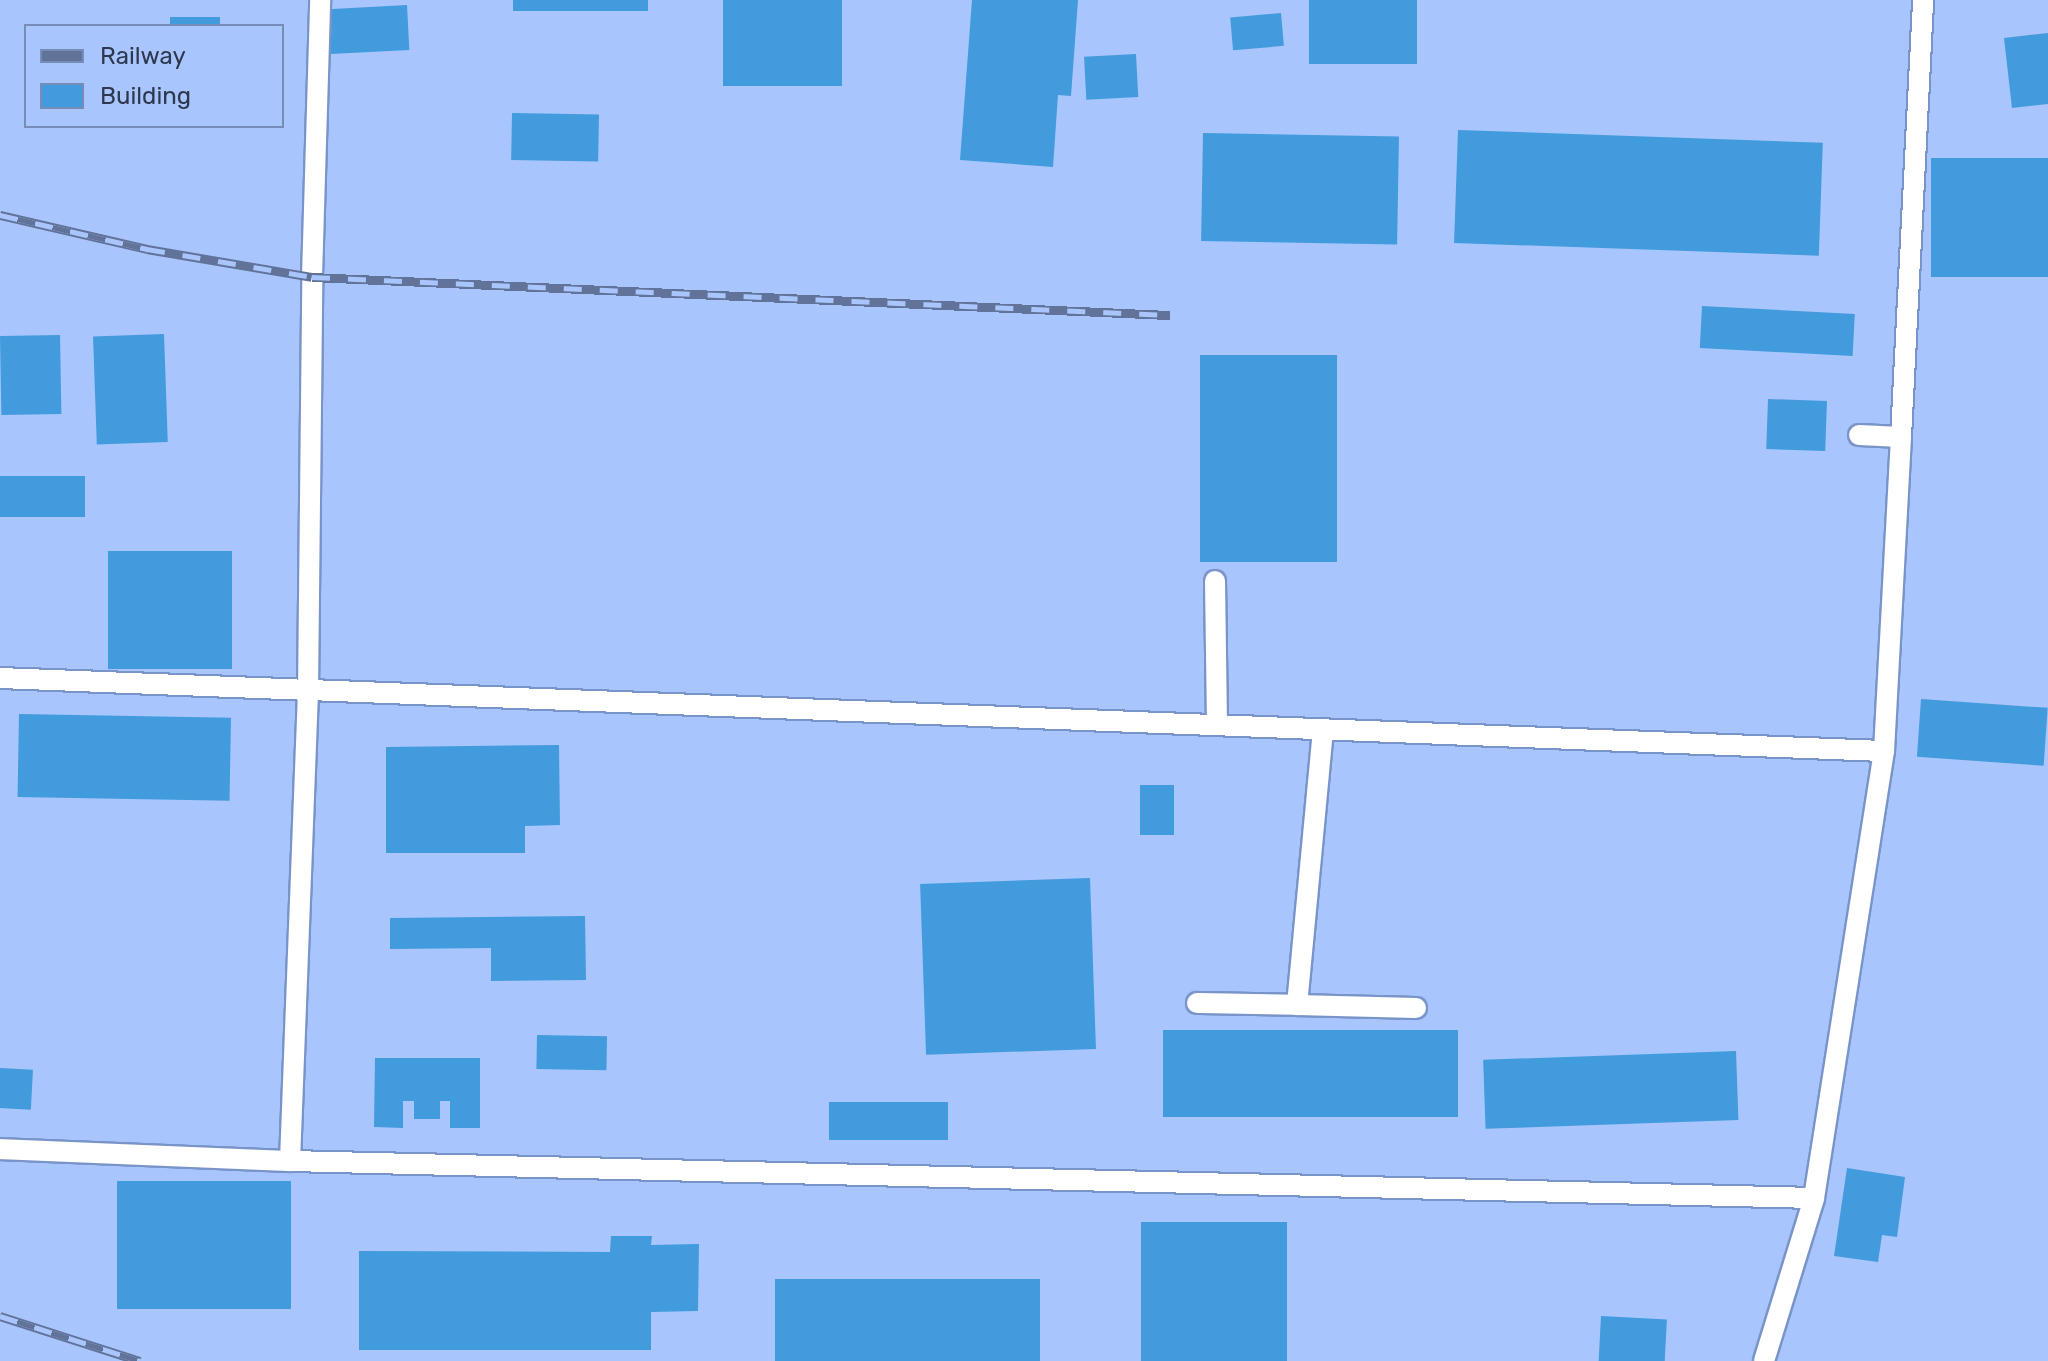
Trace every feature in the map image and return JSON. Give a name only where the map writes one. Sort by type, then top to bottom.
[{"type":"lane","points":[[290,1161],[308,692],[312,277],[320,0]]},
{"type":"lane","points":[[1764,1361],[1814,1198],[1884,751],[1923,0]]},
{"type":"lane","points":[[1859,435],[1901,437]]},
{"type":"lane","points":[[1215,581],[1217,725]]},
{"type":"lane","points":[[0,678],[1884,751]]},
{"type":"lane","points":[[1297,1005],[1323,729]]},
{"type":"lane","points":[[1197,1003],[1416,1008]]},
{"type":"lane","points":[[0,1149],[290,1161],[1814,1198]]},
{"type":"building","points":[[513,0],[648,0],[648,11],[513,11]]},
{"type":"building","points":[[723,0],[842,0],[842,86],[723,86]]},
{"type":"building","points":[[972,0],[1078,0],[1071,96],[1058,95],[1053,167],[960,160]]},
{"type":"building","points":[[1309,0],[1417,0],[1417,64],[1309,64]]},
{"type":"building","points":[[407,5],[409,50],[330,54],[328,9]]},
{"type":"building","points":[[1281,13],[1284,46],[1233,50],[1230,17]]},
{"type":"building","points":[[170,17],[220,17],[220,24],[170,24]]},
{"type":"building","points":[[2048,33],[2048,104],[2012,108],[2004,38]]},
{"type":"building","points":[[1136,54],[1138,97],[1086,100],[1084,57]]},
{"type":"building","points":[[512,113],[599,115],[598,162],[511,160]]},
{"type":"building","points":[[1458,130],[1823,143],[1819,256],[1454,243]]},
{"type":"building","points":[[1203,133],[1399,136],[1397,244],[1201,241]]},
{"type":"building","points":[[1931,158],[2048,158],[2048,277],[1931,277]]},
{"type":"building","points":[[1702,306],[1855,314],[1853,356],[1700,348]]},
{"type":"building","points":[[164,334],[168,442],[97,444],[93,336]]},
{"type":"building","points":[[60,335],[61,414],[1,415],[0,336]]},
{"type":"building","points":[[1200,355],[1337,355],[1337,562],[1200,562]]},
{"type":"building","points":[[1768,399],[1827,401],[1825,451],[1766,449]]},
{"type":"building","points":[[0,476],[85,476],[85,517],[0,517]]},
{"type":"building","points":[[108,551],[232,551],[232,669],[108,669]]},
{"type":"building","points":[[1921,699],[2048,708],[2044,766],[1917,757]]},
{"type":"building","points":[[19,714],[231,718],[230,801],[18,797]]},
{"type":"building","points":[[559,745],[560,825],[525,826],[525,853],[386,853],[386,747]]},
{"type":"building","points":[[1140,785],[1174,785],[1174,835],[1140,835]]},
{"type":"building","points":[[1090,878],[1096,1049],[926,1055],[920,884]]},
{"type":"building","points":[[585,916],[586,980],[491,981],[491,948],[390,949],[390,918]]},
{"type":"building","points":[[1163,1030],[1458,1030],[1458,1117],[1163,1117]]},
{"type":"building","points":[[537,1035],[607,1036],[606,1070],[536,1069]]},
{"type":"building","points":[[1736,1051],[1738,1120],[1486,1129],[1483,1060]]},
{"type":"building","points":[[375,1058],[480,1058],[480,1128],[450,1128],[450,1101],[440,1101],[440,1119],[414,1119],[414,1101],[403,1101],[403,1128],[374,1127]]},
{"type":"building","points":[[0,1068],[33,1070],[31,1110],[0,1108]]},
{"type":"building","points":[[829,1102],[948,1102],[948,1140],[829,1140]]},
{"type":"building","points":[[1847,1168],[1905,1177],[1897,1237],[1882,1235],[1878,1262],[1834,1256]]},
{"type":"building","points":[[117,1181],[291,1181],[291,1309],[117,1309]]},
{"type":"building","points":[[1141,1222],[1287,1222],[1287,1361],[1141,1361]]},
{"type":"building","points":[[611,1236],[652,1236],[651,1245],[699,1244],[698,1311],[651,1312],[651,1350],[359,1350],[359,1251],[610,1252]]},
{"type":"building","points":[[775,1279],[1040,1279],[1040,1361],[775,1361]]},
{"type":"building","points":[[1601,1316],[1667,1319],[1665,1361],[1599,1361]]},
{"type":"railway","points":[[0,215],[147,249],[312,277],[1170,315]]},
{"type":"railway","points":[[0,1316],[140,1361]]}]
